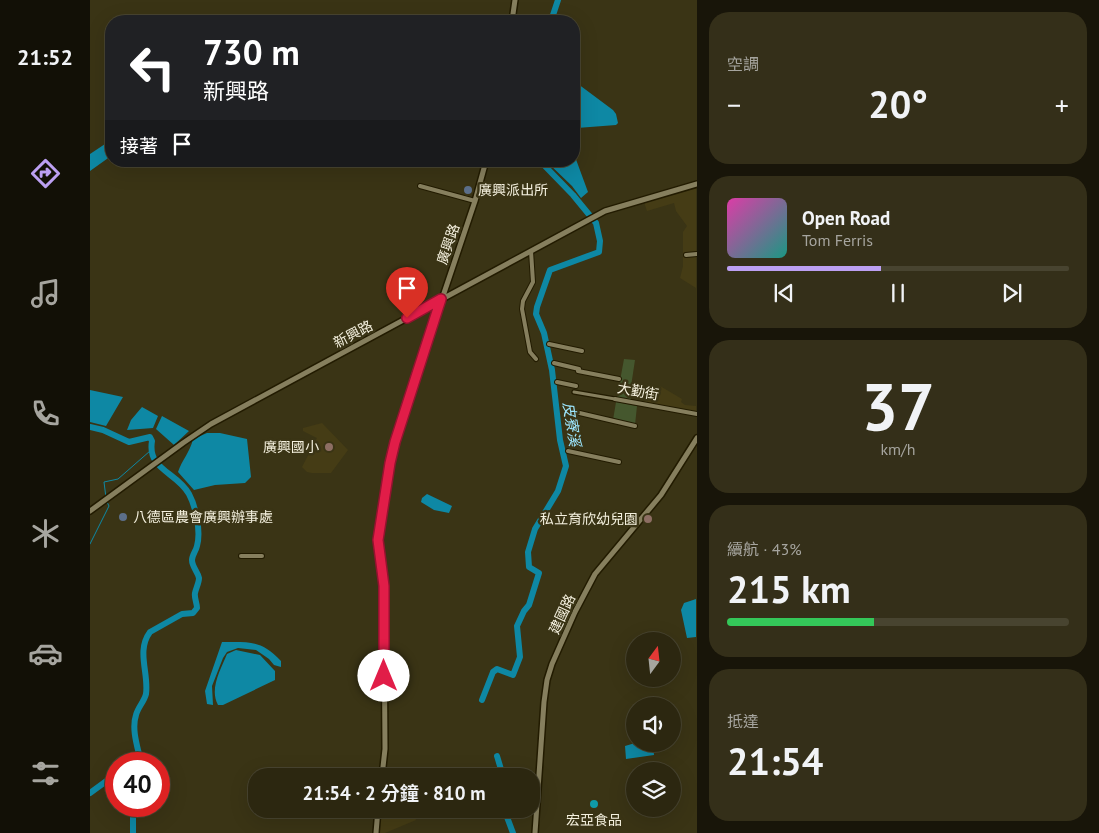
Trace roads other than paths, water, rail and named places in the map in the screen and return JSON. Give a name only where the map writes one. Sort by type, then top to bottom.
[{"type":"street","points":[[513,15],[515,0]]},
{"type":"street","name":"廣興路","points":[[383,768],[385,749],[384,586],[378,540],[394,449],[484,167]]},
{"type":"street","name":"新興路","points":[[90,511],[211,424],[441,299],[616,206],[696,184]]},
{"type":"street","points":[[420,186],[475,201]]},
{"type":"street","points":[[531,251],[533,282],[523,300],[522,309],[530,352],[536,359]]},
{"type":"street","points":[[686,255],[696,254]]},
{"type":"street","points":[[549,344],[582,351]]},
{"type":"street","points":[[554,364],[619,379]]},
{"type":"street","points":[[557,382],[576,386]]},
{"type":"street","name":"大勤街","points":[[574,392],[696,414]]},
{"type":"street","points":[[571,411],[636,426]]},
{"type":"street","name":"建國路","points":[[535,833],[544,702],[552,664],[578,606],[595,574],[661,495],[696,438]]},
{"type":"street","points":[[568,451],[619,462]]},
{"type":"street","points":[[241,556],[262,556]]},
{"type":"street","points":[[376,833],[377,818]]},
{"type":"water","points":[[580,85],[613,110],[618,123],[616,125],[580,128]]},
{"type":"water","points":[[105,144],[105,160],[90,171],[90,154]]},
{"type":"water","points":[[552,167],[579,167],[588,192],[581,198],[572,186]]},
{"type":"water","points":[[90,390],[123,397],[106,426],[90,422]]},
{"type":"water","points":[[142,407],[158,416],[153,428],[127,430],[131,420]]},
{"type":"water","points":[[162,416],[189,431],[174,445],[156,429]]},
{"type":"water","points":[[207,433],[220,433],[247,439],[251,477],[245,483],[215,485],[194,490],[178,472],[193,439]]},
{"type":"water","points":[[427,494],[452,506],[449,513],[434,510],[421,502],[422,498]]},
{"type":"water","points":[[696,599],[696,637],[687,638],[681,610],[684,603]]},
{"type":"water","points":[[222,642],[248,642],[261,646],[281,661],[281,667],[274,665],[256,650],[238,648],[227,652],[212,686],[213,705],[207,704],[205,691]]},
{"type":"water","points":[[236,650],[260,655],[275,671],[275,680],[223,705],[218,705],[215,692],[217,679],[227,654]]},
{"type":"water","points":[[625,746],[626,752],[654,752],[654,755],[626,759]]},
{"type":"waterway","name":"皮寮溪","points":[[553,15],[558,0]]},
{"type":"waterway","name":"皮寮溪","points":[[482,700],[493,672],[497,669],[513,675],[520,657],[517,626],[529,605],[539,573],[529,567],[528,552],[535,529],[558,491],[566,466],[560,440],[552,370],[544,333],[536,314],[537,307],[550,270],[599,252],[600,241],[596,223],[573,195],[546,167]]},
{"type":"waterway","points":[[90,427],[103,430],[129,442],[150,437],[152,451],[158,465],[184,487],[192,499],[196,512],[198,540],[192,560],[199,578],[195,591],[197,608],[193,613],[182,614],[150,632],[146,639],[143,654],[146,694],[137,712],[134,724],[139,752]]},
{"type":"waterway","points":[[106,498],[104,482],[118,479],[150,451]]},
{"type":"waterway","points":[[90,544],[109,506],[107,502]]},
{"type":"waterway","name":"皮寮溪","points":[[497,756],[501,768]]},
{"type":"waterway","points":[[90,793],[105,782]]},
{"type":"waterway","points":[[133,817],[133,833]]},
{"type":"waterway","name":"皮寮溪","points":[[507,818],[513,833]]},
{"type":"place","name":"廣興派出所","points":[[468,190]]},
{"type":"place","name":"廣興國小","points":[[329,447]]},
{"type":"place","name":"八德區農會廣興辦事處","points":[[123,517]]},
{"type":"place","name":"私立育欣幼兒園","points":[[648,519]]},
{"type":"place","name":"宏亞食品","points":[[594,804]]}]
